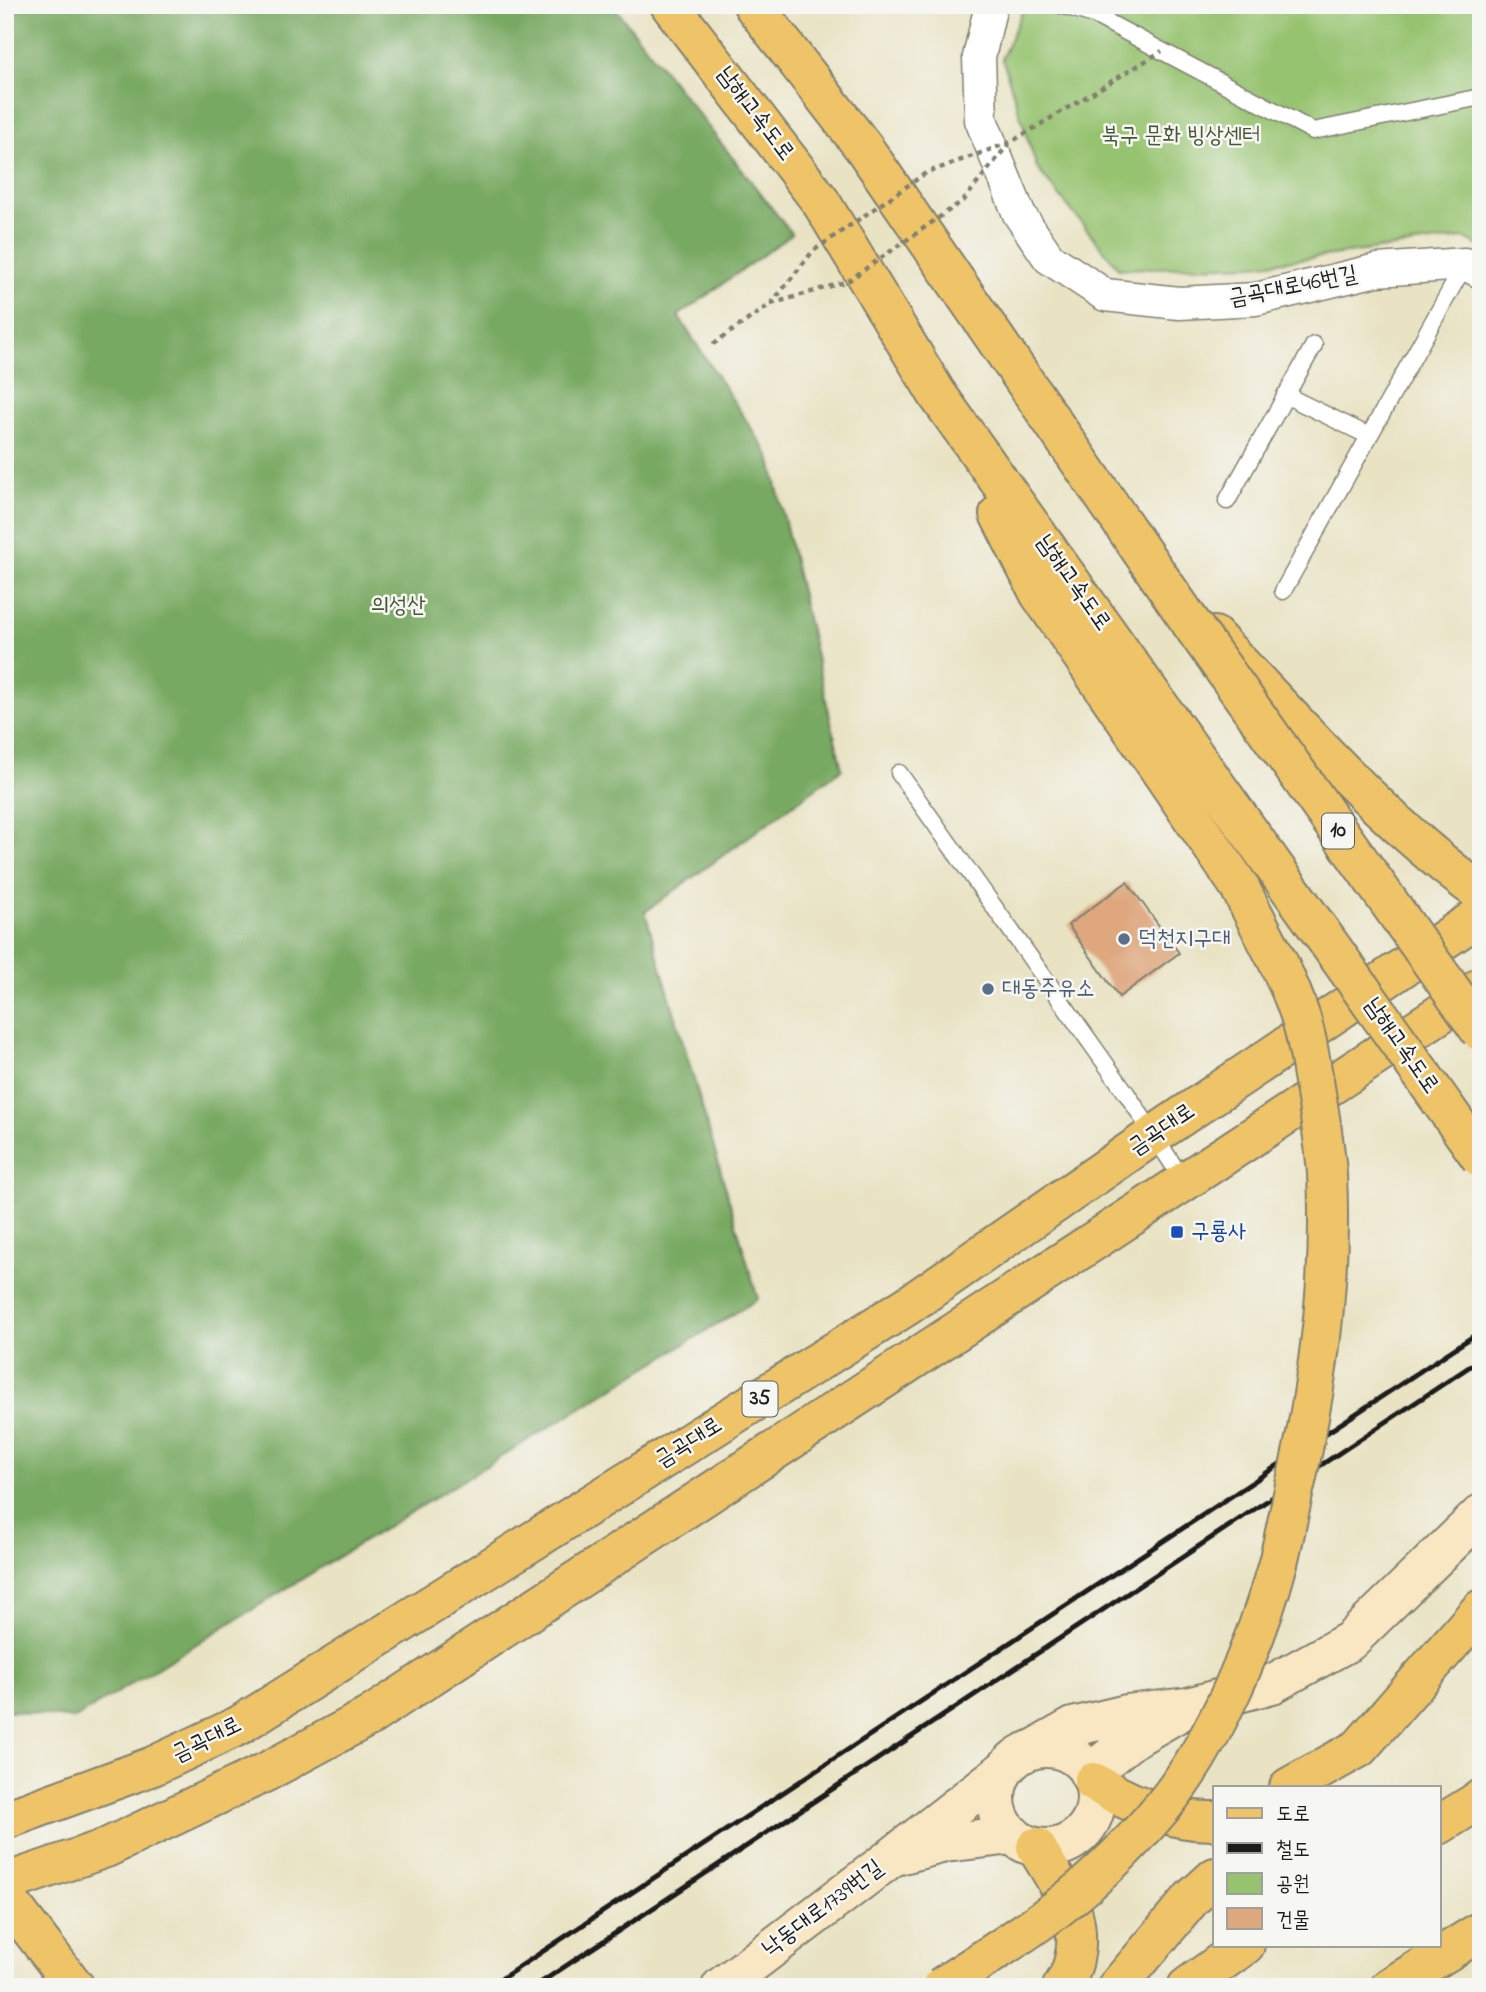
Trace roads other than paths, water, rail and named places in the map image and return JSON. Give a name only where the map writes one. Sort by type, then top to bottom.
[{"type":"main road","name":"남해고속도로","points":[[670,5],[821,202],[937,394],[1481,1158]]},
{"type":"main road","points":[[753,5],[864,148],[1166,587],[1199,628],[1394,822],[1438,862],[1481,893]]},
{"type":"main road","points":[[937,394],[1040,593],[1239,886],[1279,964],[1297,1007],[1307,1042],[1327,1174],[1326,1266],[1307,1436],[1269,1594],[1256,1633],[1212,1729],[1163,1805],[1102,1869],[1040,1922],[941,1987]]},
{"type":"main road","name":"10","points":[[1199,628],[1481,1032]]},
{"type":"main road","name":"금곡대로","points":[[5,1820],[153,1766],[238,1727],[907,1306],[1154,1135],[1481,915]]},
{"type":"main road","name":"35","points":[[5,1883],[106,1848],[266,1772],[370,1716],[1481,986]]},
{"type":"main road","points":[[1316,1786],[1359,1748],[1481,1609]]},
{"type":"main road","points":[[1291,1786],[1359,1748]]},
{"type":"main road","points":[[1091,1778],[1126,1801],[1182,1819],[1213,1821]]},
{"type":"main road","points":[[1440,1824],[1481,1799]]},
{"type":"main road","points":[[1024,1841],[1072,1913],[1077,1950],[1067,1981],[1062,1987]]},
{"type":"main road","points":[[1117,1987],[1192,1898],[1213,1879]]},
{"type":"main road","points":[[5,1896],[75,1987]]},
{"type":"main road","points":[[1390,1987],[1481,1931]]},
{"type":"main road","points":[[1188,1987],[1244,1946]]},
{"type":"street","name":"금곡대로46번길","points":[[991,5],[979,57],[981,120],[1019,214],[1049,258],[1105,295],[1180,303],[1256,299],[1377,270],[1473,268]]},
{"type":"street","points":[[1091,1778],[1131,1740],[1188,1707],[1272,1684],[1350,1641],[1481,1514]]},
{"type":"street","name":"낙동대로1739번길","points":[[721,1987],[1019,1759],[1073,1727],[1127,1714],[1188,1707]]},
{"type":"street","points":[[892,1857],[945,1843],[1024,1841],[1059,1846],[1072,1840],[1091,1818],[1095,1804],[1091,1778],[1079,1761],[1065,1752],[1049,1748],[1019,1759],[998,1784],[996,1801],[999,1816],[1024,1841]]},
{"type":"lane","points":[[1061,5],[1094,15],[1313,131],[1481,97]]},
{"type":"lane","points":[[1283,591],[1369,436],[1473,268]]},
{"type":"lane","points":[[1227,501],[1314,345]]},
{"type":"lane","points":[[1285,395],[1369,436]]},
{"type":"lane","points":[[899,774],[1183,1180]]},
{"type":"railway","points":[[489,1987],[1481,1331]]},
{"type":"railway","points":[[534,1987],[1481,1359]]},
{"type":"place","name":"덕천지구대","points":[[1124,939]]},
{"type":"place","name":"대동주유소","points":[[988,989]]},
{"type":"place","name":"구룡사","points":[[1177,1232]]},
{"type":"park label","name":"북구 문화 빙상센터","points":[[1181,136]]},
{"type":"park label","name":"의성산","points":[[398,606]]}]
